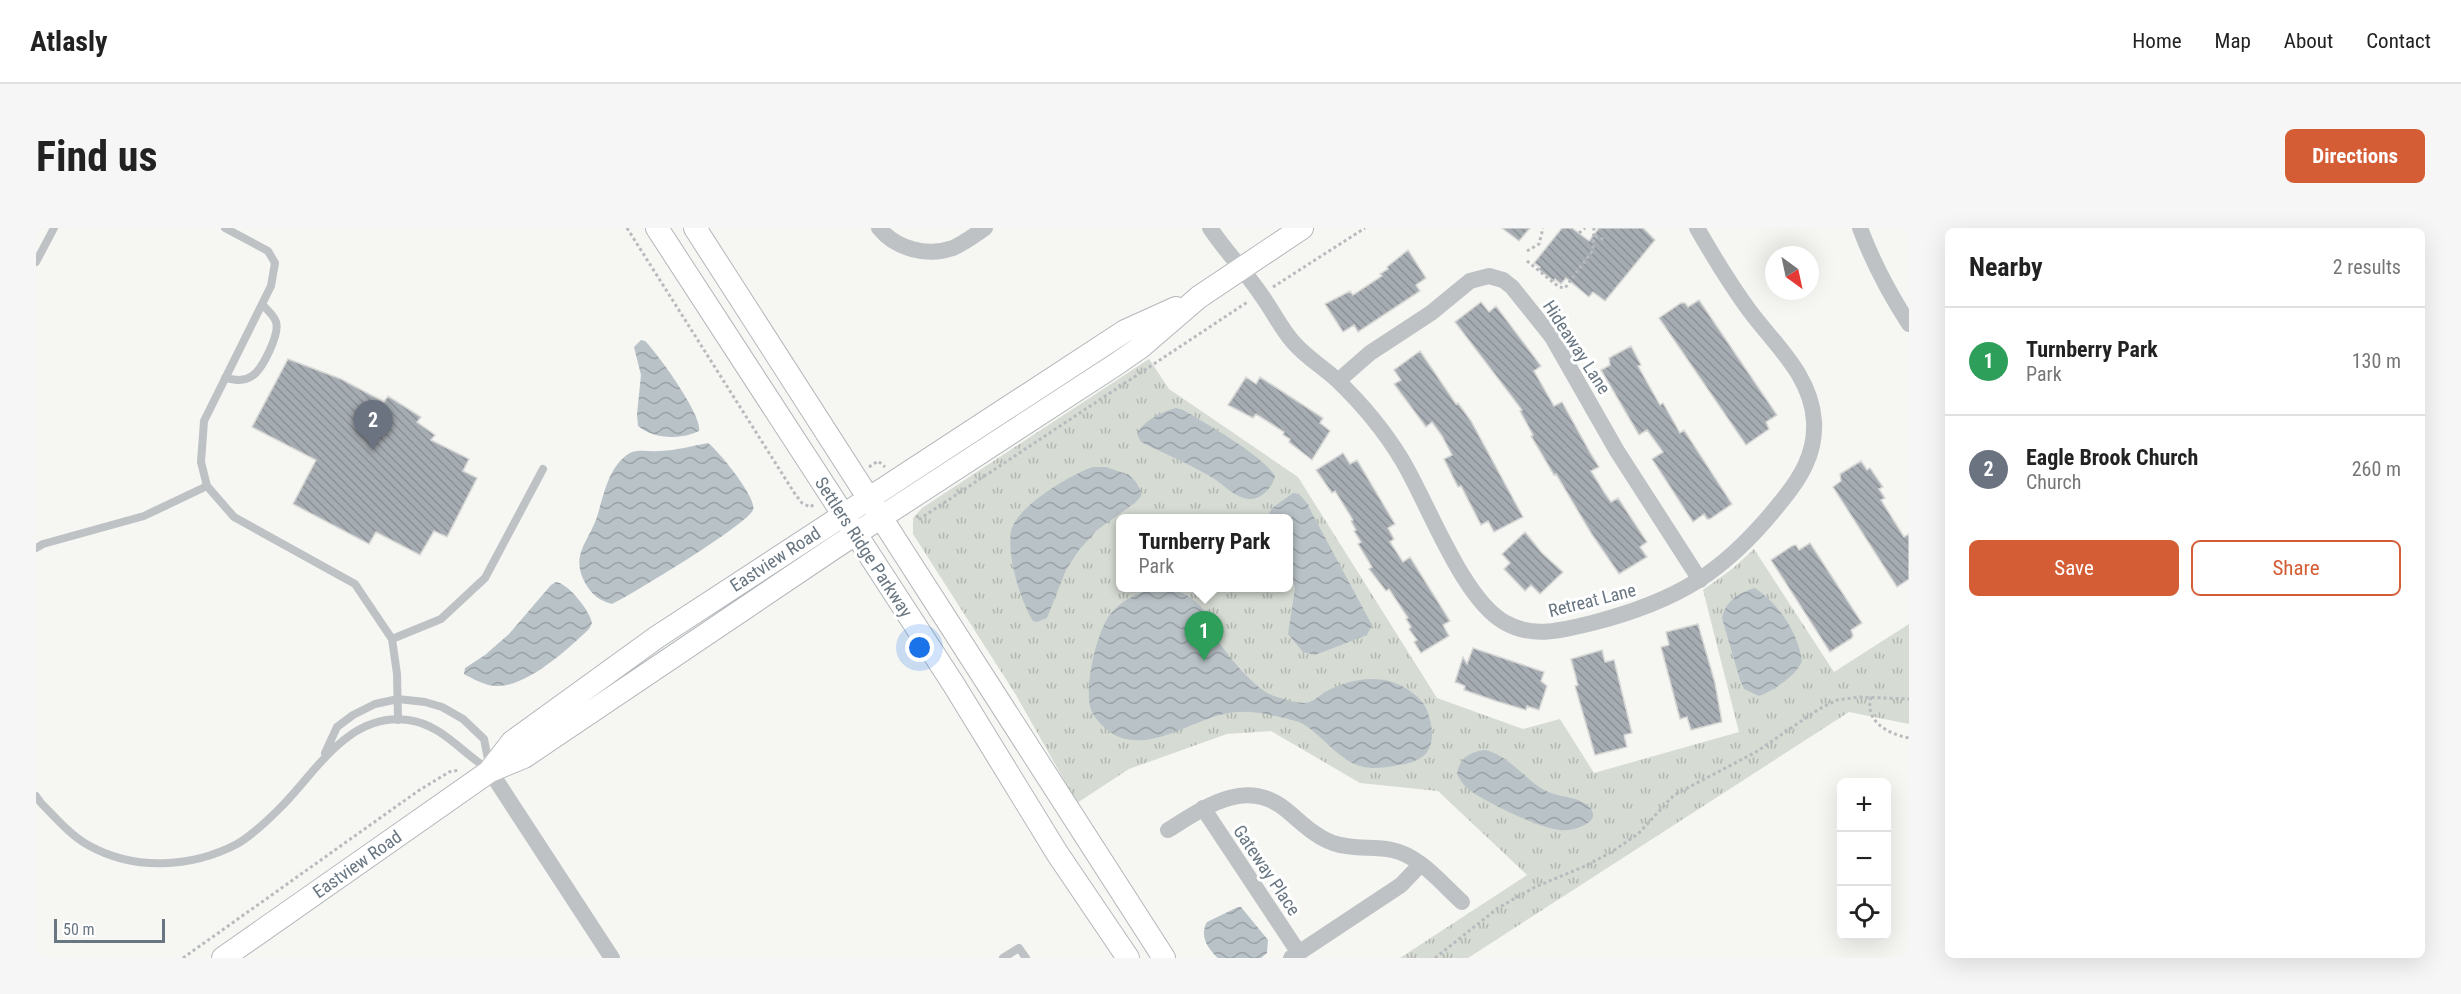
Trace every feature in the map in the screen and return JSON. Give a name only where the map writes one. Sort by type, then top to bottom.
[{"type":"street","name":"Settlers Ridge Parkway","points":[[657,228],[954,684],[1057,853],[1128,958]]},
{"type":"street","name":"Settlers Ridge Parkway","points":[[695,228],[1164,958]]},
{"type":"street","points":[[879,228],[902,246],[925,251],[952,248],[985,228]]},
{"type":"street","name":"Retreat Lane","points":[[1210,228],[1261,294],[1292,342],[1338,381],[1369,414],[1398,453],[1447,547],[1479,599],[1507,624],[1532,632],[1558,631],[1645,608],[1677,594],[1700,580],[1737,552],[1792,489],[1810,456],[1814,429],[1811,404],[1802,379],[1747,308],[1697,228]]},
{"type":"street","name":"Eastview Road","points":[[223,958],[490,771],[524,757],[855,534],[1142,347],[1199,297],[1302,228]]},
{"type":"street","points":[[1860,228],[1885,287],[1909,324]]},
{"type":"street","name":"Hideaway Lane","points":[[1338,381],[1370,353],[1437,309],[1470,281],[1489,276],[1503,280],[1512,287],[1552,337],[1617,451],[1700,580]]},
{"type":"street","name":"Eastview Road","points":[[490,771],[512,742],[657,637],[1125,331],[1199,297]]},
{"type":"street","points":[[490,771],[612,958]]},
{"type":"street","name":"Gateway Place","points":[[1168,830],[1203,808],[1229,796],[1243,794],[1257,796],[1281,806],[1330,842],[1394,850],[1405,854],[1462,902]]},
{"type":"street","name":"Gateway Place","points":[[1203,808],[1295,955],[1401,885],[1420,865]]},
{"type":"lane","points":[[36,262],[54,228]]},
{"type":"lane","points":[[225,228],[268,251],[275,262],[271,286],[204,421],[201,462],[207,486],[234,517],[355,584],[392,639],[398,720]]},
{"type":"lane","points":[[225,378],[239,381],[254,376],[260,369],[276,336],[276,321],[262,304]]},
{"type":"lane","points":[[392,639],[441,620],[484,578],[543,469]]},
{"type":"lane","points":[[36,548],[43,544],[144,516],[207,486]]},
{"type":"lane","points":[[322,758],[337,728],[353,715],[375,704],[398,699],[442,707],[471,725],[484,738],[490,771]]},
{"type":"lane","points":[[36,796],[40,803],[85,844],[131,861],[166,863],[194,861],[238,843],[279,809],[322,758],[346,738],[366,726],[387,720],[408,720],[444,734],[467,756],[490,771]]},
{"type":"lane","points":[[1003,958],[1019,948],[1026,958]]},
{"type":"path","points":[[627,228],[789,485],[799,499],[810,507]]},
{"type":"path","points":[[1281,282],[1365,228]]},
{"type":"path","points":[[1527,251],[1539,244],[1543,228]]},
{"type":"path","points":[[1579,233],[1585,228]]},
{"type":"path","points":[[1527,261],[1559,287],[1565,288],[1590,256],[1594,244],[1594,228]]},
{"type":"path","points":[[1595,236],[1605,240]]},
{"type":"path","points":[[1594,244],[1600,249]]},
{"type":"path","points":[[918,520],[1242,305]]},
{"type":"path","points":[[1435,958],[1498,908],[1535,887],[1610,853],[1638,834],[1674,795],[1756,752],[1819,708],[1837,700],[1871,697],[1909,699]]},
{"type":"path","points":[[1871,697],[1870,711],[1877,723],[1884,730],[1909,738]]},
{"type":"path","points":[[183,958],[440,777],[458,770],[490,771]]},
{"type":"green space","points":[[1149,359],[1169,389],[1298,477],[1437,698],[1523,729],[1560,719],[1594,773],[1739,732],[1703,590],[1732,569],[1754,549],[1834,672],[1909,624],[1909,724],[1849,712],[1468,958],[1400,958],[1527,875],[1438,791],[1360,783],[1271,731],[1227,734],[1129,769],[1077,803],[1016,695],[913,534],[913,518],[922,508]]},
{"type":"water","points":[[641,340],[645,341],[669,371],[687,399],[694,412],[699,431],[684,436],[667,437],[651,434],[638,426],[641,375],[634,347]]},
{"type":"water","points":[[1176,408],[1183,410],[1246,449],[1268,467],[1275,476],[1269,488],[1262,495],[1253,499],[1244,498],[1234,494],[1204,473],[1141,442],[1137,434],[1144,425],[1160,414]]},
{"type":"water","points":[[708,443],[728,464],[744,486],[753,504],[753,510],[746,518],[711,544],[623,598],[612,604],[598,598],[589,590],[582,576],[580,558],[608,482],[617,465],[633,452],[670,450]]},
{"type":"water","points":[[1093,467],[1106,467],[1129,475],[1136,482],[1141,496],[1097,530],[1079,550],[1066,570],[1047,618],[1037,622],[1033,621],[1016,578],[1011,553],[1011,531],[1015,522],[1033,502]]},
{"type":"water","points":[[1293,493],[1299,494],[1306,502],[1372,625],[1367,635],[1315,655],[1303,652],[1288,634],[1295,588],[1293,514],[1269,514],[1272,508]]},
{"type":"water","points":[[556,582],[572,592],[583,605],[592,623],[589,629],[546,666],[520,681],[495,686],[464,674],[465,668],[485,655],[509,634]]},
{"type":"water","points":[[1755,588],[1772,602],[1786,620],[1800,650],[1802,661],[1795,672],[1784,682],[1759,696],[1744,689],[1722,618],[1726,607],[1734,598]]},
{"type":"water","points":[[1143,592],[1180,592],[1195,601],[1208,617],[1214,634],[1232,660],[1258,686],[1274,696],[1305,703],[1345,683],[1366,679],[1387,681],[1407,689],[1417,696],[1427,709],[1432,727],[1430,747],[1425,755],[1406,764],[1365,767],[1348,761],[1300,722],[1251,712],[1224,714],[1146,740],[1132,740],[1111,733],[1092,712],[1089,703],[1090,676],[1096,645],[1106,620],[1123,602]]},
{"type":"water","points":[[1484,750],[1501,756],[1544,790],[1587,805],[1592,811],[1591,820],[1580,827],[1566,830],[1539,825],[1512,814],[1468,789],[1457,774],[1460,764],[1474,752]]},
{"type":"water","points":[[1241,907],[1268,940],[1267,953],[1261,958],[1218,958],[1206,942],[1204,932],[1207,922]]},
{"type":"building","points":[[1502,228],[1530,228],[1519,241]]},
{"type":"building","points":[[1562,228],[1572,228],[1589,241],[1599,228],[1643,228],[1655,240],[1605,301],[1593,292],[1589,297],[1566,278],[1561,284],[1555,279],[1554,281],[1534,263]]},
{"type":"building","points":[[1408,250],[1426,278],[1416,285],[1420,291],[1358,332],[1354,325],[1343,332],[1325,304],[1350,291],[1353,295],[1382,276],[1380,274],[1388,269],[1387,267]]},
{"type":"building","points":[[1699,300],[1777,415],[1766,422],[1769,429],[1746,445],[1659,318],[1681,303],[1685,303],[1688,307]]},
{"type":"building","points":[[1481,302],[1489,312],[1496,306],[1541,366],[1534,371],[1554,406],[1562,402],[1599,467],[1591,471],[1611,502],[1618,498],[1647,542],[1640,547],[1647,557],[1619,574],[1591,533],[1556,474],[1554,475],[1531,436],[1533,435],[1520,411],[1522,410],[1455,322]]},
{"type":"building","points":[[1631,346],[1641,365],[1638,366],[1660,405],[1663,403],[1680,433],[1684,430],[1732,504],[1710,519],[1707,519],[1704,514],[1693,522],[1652,459],[1663,452],[1647,430],[1639,435],[1601,370],[1610,365],[1609,358]]},
{"type":"building","points":[[1420,351],[1456,404],[1458,403],[1471,421],[1523,517],[1494,532],[1488,521],[1481,525],[1461,486],[1458,487],[1444,459],[1452,455],[1442,436],[1432,422],[1426,427],[1394,384],[1401,380],[1394,370]]},
{"type":"building","points":[[288,359],[341,379],[384,402],[388,396],[421,417],[417,422],[435,435],[431,440],[469,459],[463,471],[477,478],[447,537],[434,531],[420,555],[376,532],[369,544],[293,504],[316,460],[252,427]]},
{"type":"building","points":[[1246,377],[1256,384],[1260,377],[1323,418],[1320,423],[1330,431],[1312,460],[1289,442],[1290,439],[1283,435],[1284,432],[1256,414],[1253,418],[1228,405]]},
{"type":"building","points":[[1343,453],[1350,464],[1357,460],[1395,524],[1388,528],[1394,539],[1390,542],[1403,562],[1410,557],[1450,621],[1443,625],[1449,636],[1421,653],[1414,642],[1417,640],[1409,629],[1411,627],[1406,619],[1408,618],[1389,589],[1386,591],[1369,569],[1372,567],[1358,544],[1361,542],[1354,531],[1356,530],[1351,521],[1353,520],[1335,491],[1332,493],[1316,470]]},
{"type":"building","points":[[1861,461],[1867,470],[1870,468],[1883,487],[1879,489],[1885,498],[1881,500],[1904,537],[1909,534],[1909,579],[1897,587],[1833,487],[1841,481],[1840,474]]},
{"type":"building","points":[[1525,532],[1542,553],[1563,572],[1540,594],[1531,585],[1525,591],[1504,569],[1510,563],[1502,554]]},
{"type":"building","points":[[1810,543],[1862,623],[1851,630],[1852,638],[1830,652],[1771,560],[1792,546],[1796,545],[1799,550]]},
{"type":"building","points":[[1698,624],[1715,683],[1722,722],[1691,730],[1687,717],[1680,719],[1661,647],[1669,645],[1666,632]]},
{"type":"building","points":[[1473,648],[1544,672],[1541,681],[1547,686],[1539,710],[1527,706],[1526,710],[1496,701],[1464,690],[1465,686],[1455,682],[1463,657],[1467,664]]},
{"type":"building","points":[[1602,650],[1605,662],[1614,660],[1632,733],[1624,735],[1627,747],[1595,755],[1575,686],[1578,685],[1571,659]]},
{"type":"place","name":"Eagle Brook Church","points":[[373,450]]},
{"type":"place","name":"Turnberry Park","points":[[1204,661]]}]
